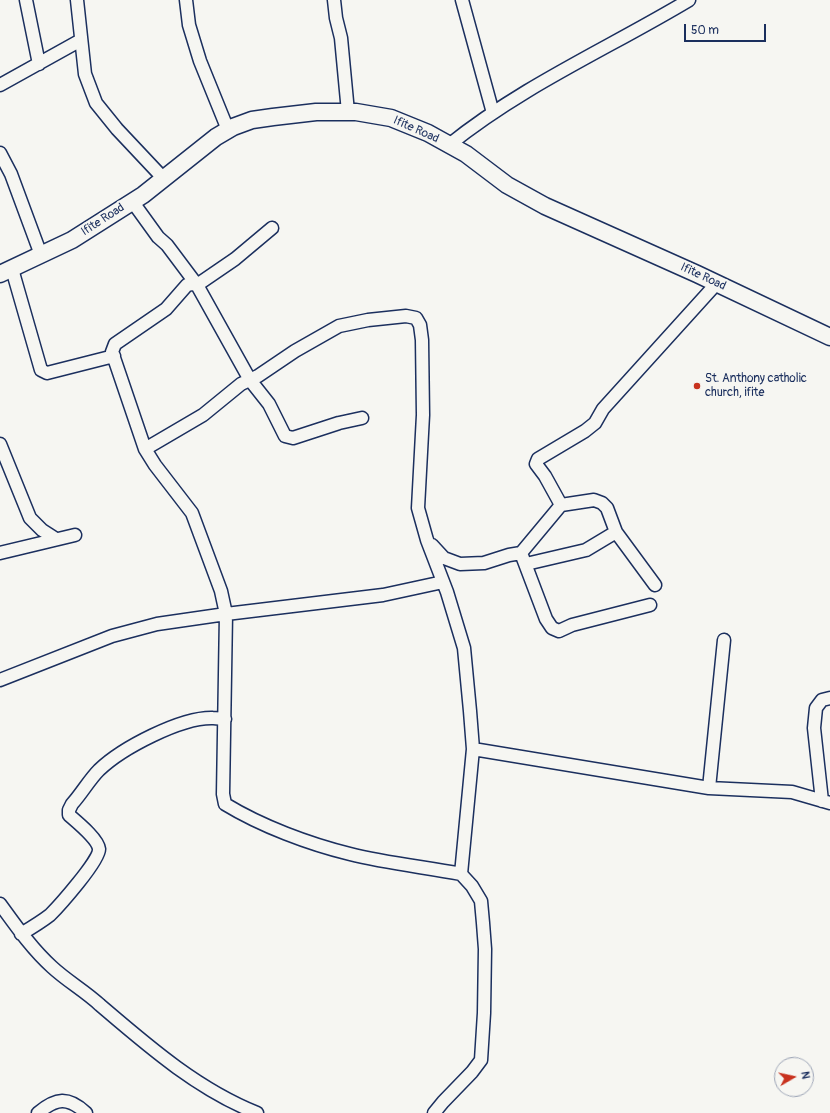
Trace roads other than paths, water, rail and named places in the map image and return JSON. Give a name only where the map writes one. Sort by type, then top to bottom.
[{"type":"street","points":[[26,0],[39,64]]},
{"type":"street","points":[[77,0],[85,74],[96,103],[117,129],[164,179]]},
{"type":"street","points":[[186,0],[189,25],[200,62],[228,130]]},
{"type":"street","points":[[334,0],[336,18],[341,38],[348,112]]},
{"type":"street","points":[[462,0],[493,113]]},
{"type":"street","points":[[449,145],[471,127],[510,102],[568,67],[689,0]]},
{"type":"street","points":[[0,85],[81,40]]},
{"type":"street","name":"Ifite Road","points":[[6,272],[72,240],[143,195],[216,137],[233,127],[252,120],[273,117],[316,112],[348,112],[390,118],[428,133],[466,154],[507,185],[545,206],[717,283],[830,337]]},
{"type":"street","points":[[0,153],[12,174],[41,255]]},
{"type":"street","points":[[132,201],[158,237],[167,244],[196,285],[250,380],[269,404],[285,436],[293,438],[339,423],[362,418]]},
{"type":"street","points":[[272,228],[236,259],[196,285],[188,285],[166,309],[115,344],[112,352],[145,449],[155,465],[192,513],[221,591],[226,614],[223,794],[225,804],[238,812],[299,839],[350,854],[461,874],[472,886],[481,901],[485,948],[484,1014],[481,1060],[472,1072],[434,1113]]},
{"type":"street","points":[[6,272],[41,370],[47,374],[114,356]]},
{"type":"street","points":[[561,505],[545,476],[536,464],[538,459],[585,431],[595,423],[603,409],[717,283]]},
{"type":"street","points":[[145,449],[203,415],[241,384],[258,376],[295,351],[339,326],[368,320],[406,316],[416,318],[420,325],[423,348],[423,416],[418,508],[427,540],[443,582],[464,648],[473,749],[461,874]]},
{"type":"street","points":[[0,444],[30,518],[42,530],[56,539]]},
{"type":"street","points":[[524,558],[561,505],[594,500],[602,502],[607,508],[616,532],[655,585]]},
{"type":"street","points":[[427,540],[444,558],[460,564],[484,563],[509,555],[524,558],[586,550],[616,532]]},
{"type":"street","points":[[0,552],[75,534]]},
{"type":"street","points":[[524,558],[546,619],[552,628],[559,631],[572,625],[650,605]]},
{"type":"street","points":[[0,680],[112,636],[157,624],[383,595],[443,582]]},
{"type":"street","points":[[709,788],[724,640]]},
{"type":"street","points":[[473,749],[709,788],[792,792],[826,802],[814,728],[816,708],[822,700],[830,698]]},
{"type":"street","points":[[21,934],[50,914],[77,885],[98,855],[99,847],[94,839],[69,815],[69,810],[72,804],[99,771],[113,758],[165,730],[185,722],[212,718],[225,719]]},
{"type":"street","points":[[0,904],[21,934],[52,968],[94,999],[180,1070],[242,1107],[257,1113]]},
{"type":"street","points":[[38,1113],[55,1102],[66,1100],[79,1106],[86,1113]]},
{"type":"place","name":"St. Anthony catholic church, ifite","points":[[697,386]]}]
